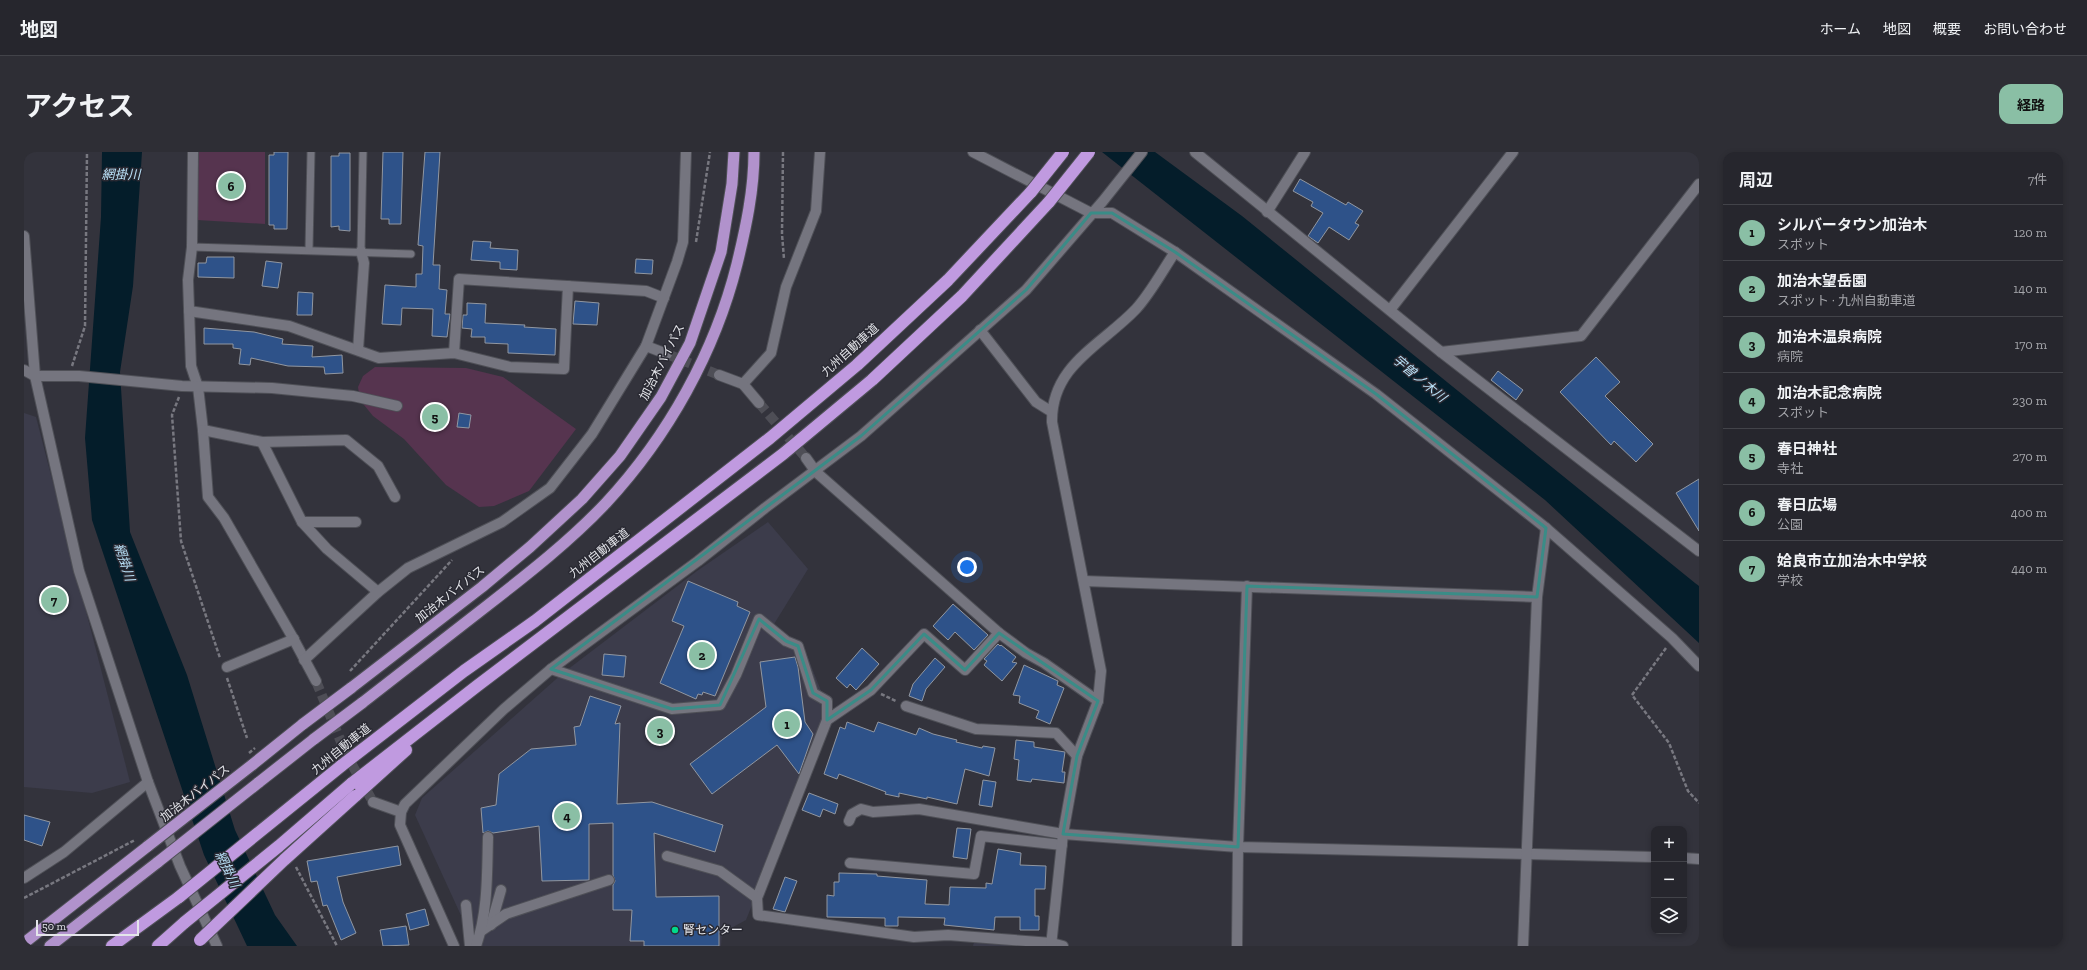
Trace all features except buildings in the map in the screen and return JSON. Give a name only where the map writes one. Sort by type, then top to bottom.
[{"type":"highway","name":"加治木バイパス","points":[[24,943],[303,724],[482,587],[530,547],[582,499],[620,456],[661,397],[690,343],[722,252],[732,184],[734,152]]},
{"type":"highway","points":[[50,946],[520,580],[566,541],[606,503],[663,432],[684,397],[706,352],[729,296],[745,230],[752,196],[754,152]]},
{"type":"highway","name":"九州自動車道","points":[[125,946],[179,897],[341,766],[464,670],[535,622],[776,433],[857,365],[948,280],[1031,192],[1063,152]]},
{"type":"highway","points":[[158,946],[185,922],[279,846],[350,784],[476,686],[783,454],[872,380],[962,296],[1049,202],[1089,152]]},
{"type":"highway","points":[[198,943],[284,860],[476,686]]},
{"type":"highway","points":[[112,946],[179,897]]},
{"type":"street","points":[[193,152],[192,247],[188,280],[191,366],[198,387],[208,497],[224,518],[294,639],[316,681]]},
{"type":"street","points":[[304,660],[378,592],[408,568],[502,522],[550,488],[592,434],[646,346],[683,242],[686,152]]},
{"type":"street","points":[[743,384],[771,353],[786,287],[816,211],[820,152]]},
{"type":"street","points":[[973,152],[1091,213],[1112,213],[1175,252],[1376,394],[1546,528],[1672,638],[1699,666]]},
{"type":"street","points":[[454,946],[400,825],[401,812],[405,804],[504,709],[551,669],[698,561],[765,508],[816,472],[861,436],[1026,290],[1091,213],[1103,201],[1142,152]]},
{"type":"street","points":[[1195,152],[1441,352],[1699,551]]},
{"type":"street","points":[[1267,212],[1305,152]]},
{"type":"street","points":[[1390,310],[1513,152]]},
{"type":"street","points":[[1441,352],[1581,336],[1699,184]]},
{"type":"street","points":[[24,236],[34,376],[79,571],[148,782],[180,866],[217,946]]},
{"type":"street","points":[[358,350],[364,263],[361,251]]},
{"type":"street","points":[[1052,945],[1063,834],[1077,756],[1098,701],[1101,671],[1052,422],[1052,412],[1058,385],[1080,358],[1136,309],[1175,252]]},
{"type":"street","points":[[454,354],[459,279],[646,291],[664,298]]},
{"type":"street","points":[[189,311],[289,326],[379,358],[454,354],[510,367],[564,369],[568,286]]},
{"type":"street","points":[[980,330],[1036,402],[1052,412]]},
{"type":"street","points":[[646,346],[667,354]]},
{"type":"street","points":[[24,370],[34,376],[74,376],[198,387],[272,388],[353,396],[397,406]]},
{"type":"street","points":[[719,376],[743,384],[759,403]]},
{"type":"street","points":[[203,430],[262,442],[346,440],[378,466],[395,497]]},
{"type":"street","points":[[262,442],[302,522],[327,548],[378,592]]},
{"type":"street","points":[[806,458],[816,472],[999,633],[1098,701]]},
{"type":"street","points":[[302,522],[356,522]]},
{"type":"street","points":[[1523,946],[1537,597],[1546,528]]},
{"type":"street","points":[[1084,581],[1537,597]]},
{"type":"street","points":[[1237,946],[1238,847],[1247,586]]},
{"type":"street","points":[[551,669],[672,710],[720,705],[736,675],[759,619],[786,642],[798,646],[813,693],[827,701],[827,720],[757,898],[758,914],[914,937],[948,935],[1063,946]]},
{"type":"street","points":[[827,720],[872,690],[924,634],[965,670],[999,633]]},
{"type":"street","points":[[224,664],[294,639]]},
{"type":"street","points":[[906,706],[976,729],[1056,733],[1077,756]]},
{"type":"street","points":[[24,878],[64,852],[148,782]]},
{"type":"street","points":[[373,802],[401,812]]},
{"type":"street","points":[[849,821],[852,814],[862,809],[873,812],[919,809],[1063,834],[1238,847],[1651,857]]},
{"type":"street","points":[[850,863],[974,874],[981,836],[1062,845]]},
{"type":"street","points":[[476,946],[481,931],[487,876],[488,837]]},
{"type":"street","points":[[667,856],[720,871],[757,898]]},
{"type":"street","points":[[1687,858],[1699,859]]},
{"type":"street","points":[[481,931],[506,914],[609,880]]},
{"type":"street","points":[[491,925],[500,890]]},
{"type":"street","points":[[466,905],[470,946]]},
{"type":"lane","points":[[309,249],[311,152]]},
{"type":"lane","points":[[361,251],[363,152]]},
{"type":"lane","points":[[192,247],[309,249],[410,254]]},
{"type":"path","points":[[74,376],[85,326],[87,152]]},
{"type":"path","points":[[695,247],[710,152]]},
{"type":"path","points":[[783,152],[782,234],[784,264]]},
{"type":"path","points":[[179,386],[172,415],[181,541],[224,664]]},
{"type":"path","points":[[347,674],[455,556]]},
{"type":"path","points":[[1672,638],[1632,695],[1669,743],[1688,791],[1699,803]]},
{"type":"path","points":[[226,678],[247,738]]},
{"type":"path","points":[[872,690],[906,706]]},
{"type":"path","points":[[24,898],[140,837]]},
{"type":"path","points":[[294,864],[337,946]]},
{"type":"highlighted area","points":[[1091,213],[1112,213],[1175,252],[1376,394],[1546,528],[1537,597],[1247,586],[1238,847],[1063,834],[1077,756],[1098,701],[999,633],[965,670],[924,634],[871,690],[827,720],[827,701],[813,693],[798,646],[786,641],[759,619],[720,705],[672,709],[551,669],[861,436],[1026,290]]},
{"type":"shaded area","points":[[198,152],[265,152],[265,224],[197,220]]},
{"type":"shaded area","points":[[375,367],[466,368],[503,377],[576,429],[529,491],[494,506],[479,507],[446,485],[404,439],[373,416],[360,400],[358,387],[363,376]]},
{"type":"shaded area","points":[[24,413],[36,417],[130,782],[92,793],[24,787]]},
{"type":"shaded area","points":[[768,522],[808,569],[771,629],[806,653],[829,711],[746,920],[722,933],[721,946],[475,946],[415,815],[422,798],[563,673],[697,571]]},
{"type":"shaded area","points":[[975,938],[1049,946],[973,946]]},
{"type":"water","name":"網掛川","points":[[102,152],[142,152],[133,286],[120,372],[130,532],[187,675],[235,830],[275,915],[297,946],[247,946],[204,855],[92,520],[85,438],[101,217]]},
{"type":"water","name":"宇曽ノ木川","points":[[1102,152],[1155,152],[1242,216],[1699,586],[1699,643],[1545,500]]},
{"type":"tunnel","points":[[667,354],[719,375]]},
{"type":"tunnel","points":[[759,403],[806,458]]},
{"type":"tunnel","points":[[316,681],[346,754],[373,802]]},
{"type":"place","name":"春日広場","points":[[231,186]]},
{"type":"place","name":"春日神社","points":[[435,417]]},
{"type":"place","name":"姶良市立加治木中学校","points":[[54,600]]},
{"type":"place","name":"加治木望岳園","points":[[702,655]]},
{"type":"place","name":"シルバータウン加治木","points":[[787,724]]},
{"type":"place","name":"加治木温泉病院","points":[[660,731]]},
{"type":"place","name":"加治木記念病院","points":[[567,816]]},
{"type":"place","name":"腎センター","points":[[675,930]]}]
